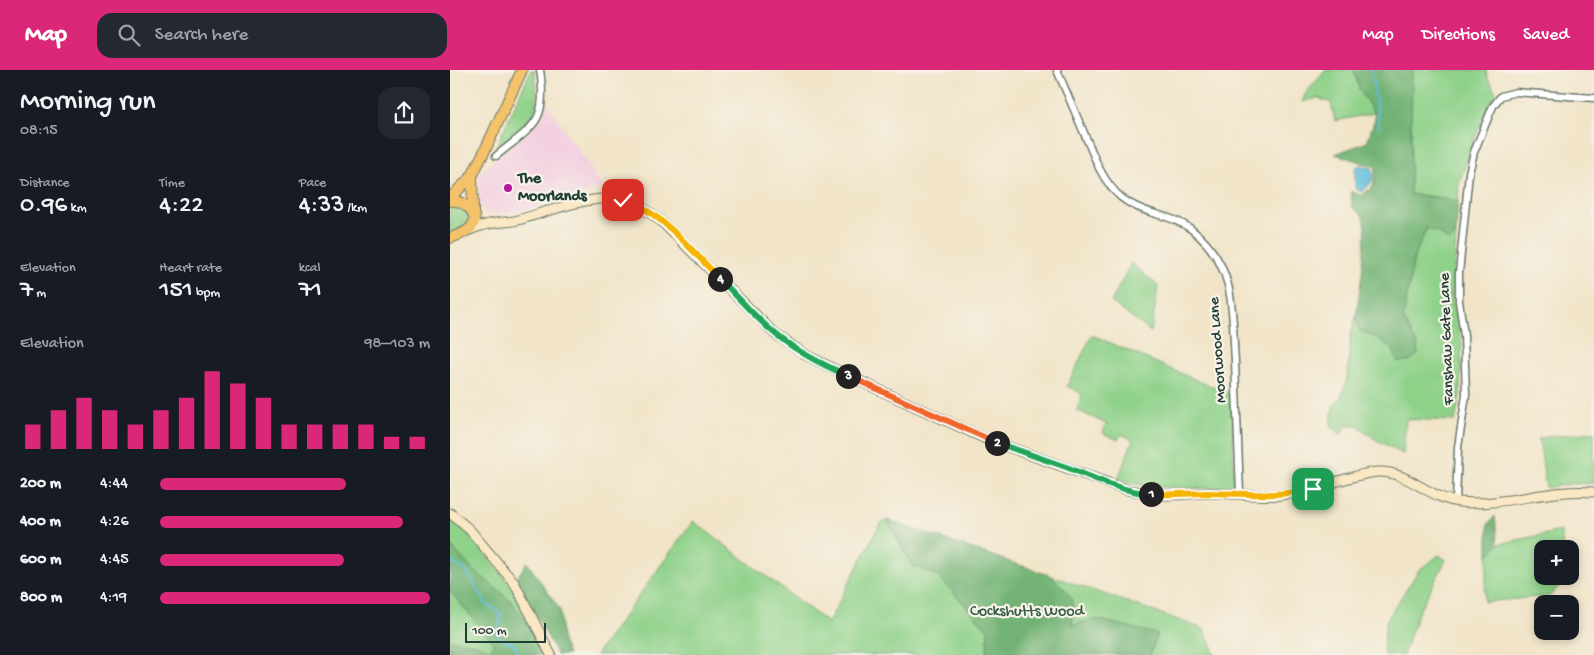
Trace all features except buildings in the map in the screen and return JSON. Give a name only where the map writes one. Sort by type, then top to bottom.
[{"type":"main road","points":[[450,200],[472,176],[522,70]]},
{"type":"main road","points":[[469,230],[474,222],[472,176]]},
{"type":"main road","points":[[450,238],[483,225],[514,221],[562,207],[599,200],[618,199],[632,202],[646,209],[663,223],[775,334],[801,352],[838,371],[986,438],[1109,484],[1145,493],[1165,495],[1201,493],[1292,494],[1320,488],[1364,474],[1380,472],[1398,476],[1444,499],[1456,502],[1487,504],[1556,493],[1594,492]]},
{"type":"main road","points":[[450,200],[459,201],[473,213],[495,223]]},
{"type":"main road","points":[[450,513],[470,530],[515,584],[551,655]]},
{"type":"street","points":[[496,156],[530,129],[538,119],[543,100],[540,70]]},
{"type":"street","name":"Moorwood Lane","points":[[1057,70],[1106,183],[1124,201],[1136,208],[1172,218],[1184,224],[1197,233],[1217,256],[1228,285],[1233,320],[1240,494]]},
{"type":"street","name":"Fanshaw Gate Lane","points":[[1456,502],[1458,447],[1466,395],[1464,336],[1459,301],[1459,273],[1469,174],[1476,145],[1493,106],[1501,96],[1508,93],[1594,98]]},
{"type":"shaded area","points":[[547,103],[603,187],[534,208],[495,215],[488,214],[478,206],[479,173],[537,125],[543,117]]},
{"type":"green space","points":[[531,70],[534,70],[537,100],[533,115],[524,126],[497,150],[496,147]]},
{"type":"green space","points":[[1326,70],[1354,70],[1359,89],[1374,113],[1335,121],[1331,103],[1318,98],[1302,102],[1305,94]]},
{"type":"green space","points":[[1354,70],[1412,70],[1410,194],[1458,200],[1456,235],[1449,242],[1439,233],[1427,228],[1414,257],[1403,318],[1417,344],[1418,355],[1409,361],[1398,362],[1392,348],[1375,337],[1359,330],[1356,316],[1366,226],[1362,215],[1352,207],[1351,191],[1361,196],[1373,187],[1376,167],[1335,154],[1367,142],[1375,118],[1374,113],[1359,89]]},
{"type":"green space","points":[[1412,70],[1486,70],[1487,76],[1497,94],[1490,102],[1475,138],[1459,184],[1458,200],[1410,194]]},
{"type":"green space","points":[[456,205],[465,210],[468,220],[465,227],[450,234],[450,207]]},
{"type":"green space","points":[[1427,228],[1439,233],[1449,242],[1456,235],[1452,297],[1462,344],[1460,395],[1455,421],[1406,419],[1403,454],[1375,439],[1357,425],[1345,426],[1341,434],[1332,427],[1331,420],[1333,407],[1342,395],[1347,379],[1351,333],[1356,316],[1359,330],[1375,337],[1392,348],[1417,344],[1403,318],[1414,257]]},
{"type":"green space","points":[[1131,263],[1158,286],[1151,332],[1111,302]]},
{"type":"green space","points":[[1092,335],[1232,395],[1234,488],[1160,487],[1118,479],[1133,440],[1121,434],[1118,440],[1103,433],[1106,424],[1077,410],[1082,394],[1067,386]]},
{"type":"green space","points":[[1594,432],[1594,483],[1546,488],[1539,438]]},
{"type":"green space","points":[[1495,516],[1498,544],[1488,555],[1488,524]]},
{"type":"green space","points":[[450,518],[468,533],[512,587],[529,626],[534,648],[450,655]]},
{"type":"green space","points":[[887,520],[912,565],[937,575],[988,630],[987,655],[596,655],[693,521],[828,623],[880,524]]},
{"type":"green space","name":"Cockshutts Wood","points":[[887,520],[1049,575],[1070,596],[1072,601],[1072,625],[1097,619],[1157,634],[1150,655],[987,655],[988,630],[937,575],[912,565]]},
{"type":"green space","points":[[1561,531],[1562,540],[1534,540],[1534,585],[1560,585],[1551,595],[1534,595],[1534,597],[1484,602],[1488,555],[1498,544]]},
{"type":"green space","points":[[450,545],[470,567],[511,601],[529,626],[542,655],[450,655],[450,641],[453,640],[476,644],[489,650],[493,647],[493,643],[450,591]]},
{"type":"green space","points":[[1439,555],[1446,560],[1418,613],[1403,655],[1385,655],[1383,650],[1386,621],[1419,570]]},
{"type":"green space","points":[[527,562],[560,610],[562,641],[568,655],[557,655],[517,578]]},
{"type":"green space","points":[[1049,575],[1204,629],[1215,655],[1150,655],[1157,635],[1072,625],[1074,605]]},
{"type":"water","points":[[1360,165],[1372,168],[1373,172],[1371,182],[1361,192],[1355,188],[1355,168]]},
{"type":"waterway","points":[[1372,70],[1379,127]]},
{"type":"waterway","points":[[450,561],[465,570],[487,605],[500,612],[500,624],[496,629],[499,637],[515,645],[519,655]]},
{"type":"place","name":"The Moorlands","points":[[508,188]]},
{"type":"route","points":[[623,200],[640,206],[663,223],[775,334],[796,349],[838,371],[986,438],[1109,484],[1145,493],[1165,495],[1201,493],[1274,495],[1292,494],[1313,489]]}]
